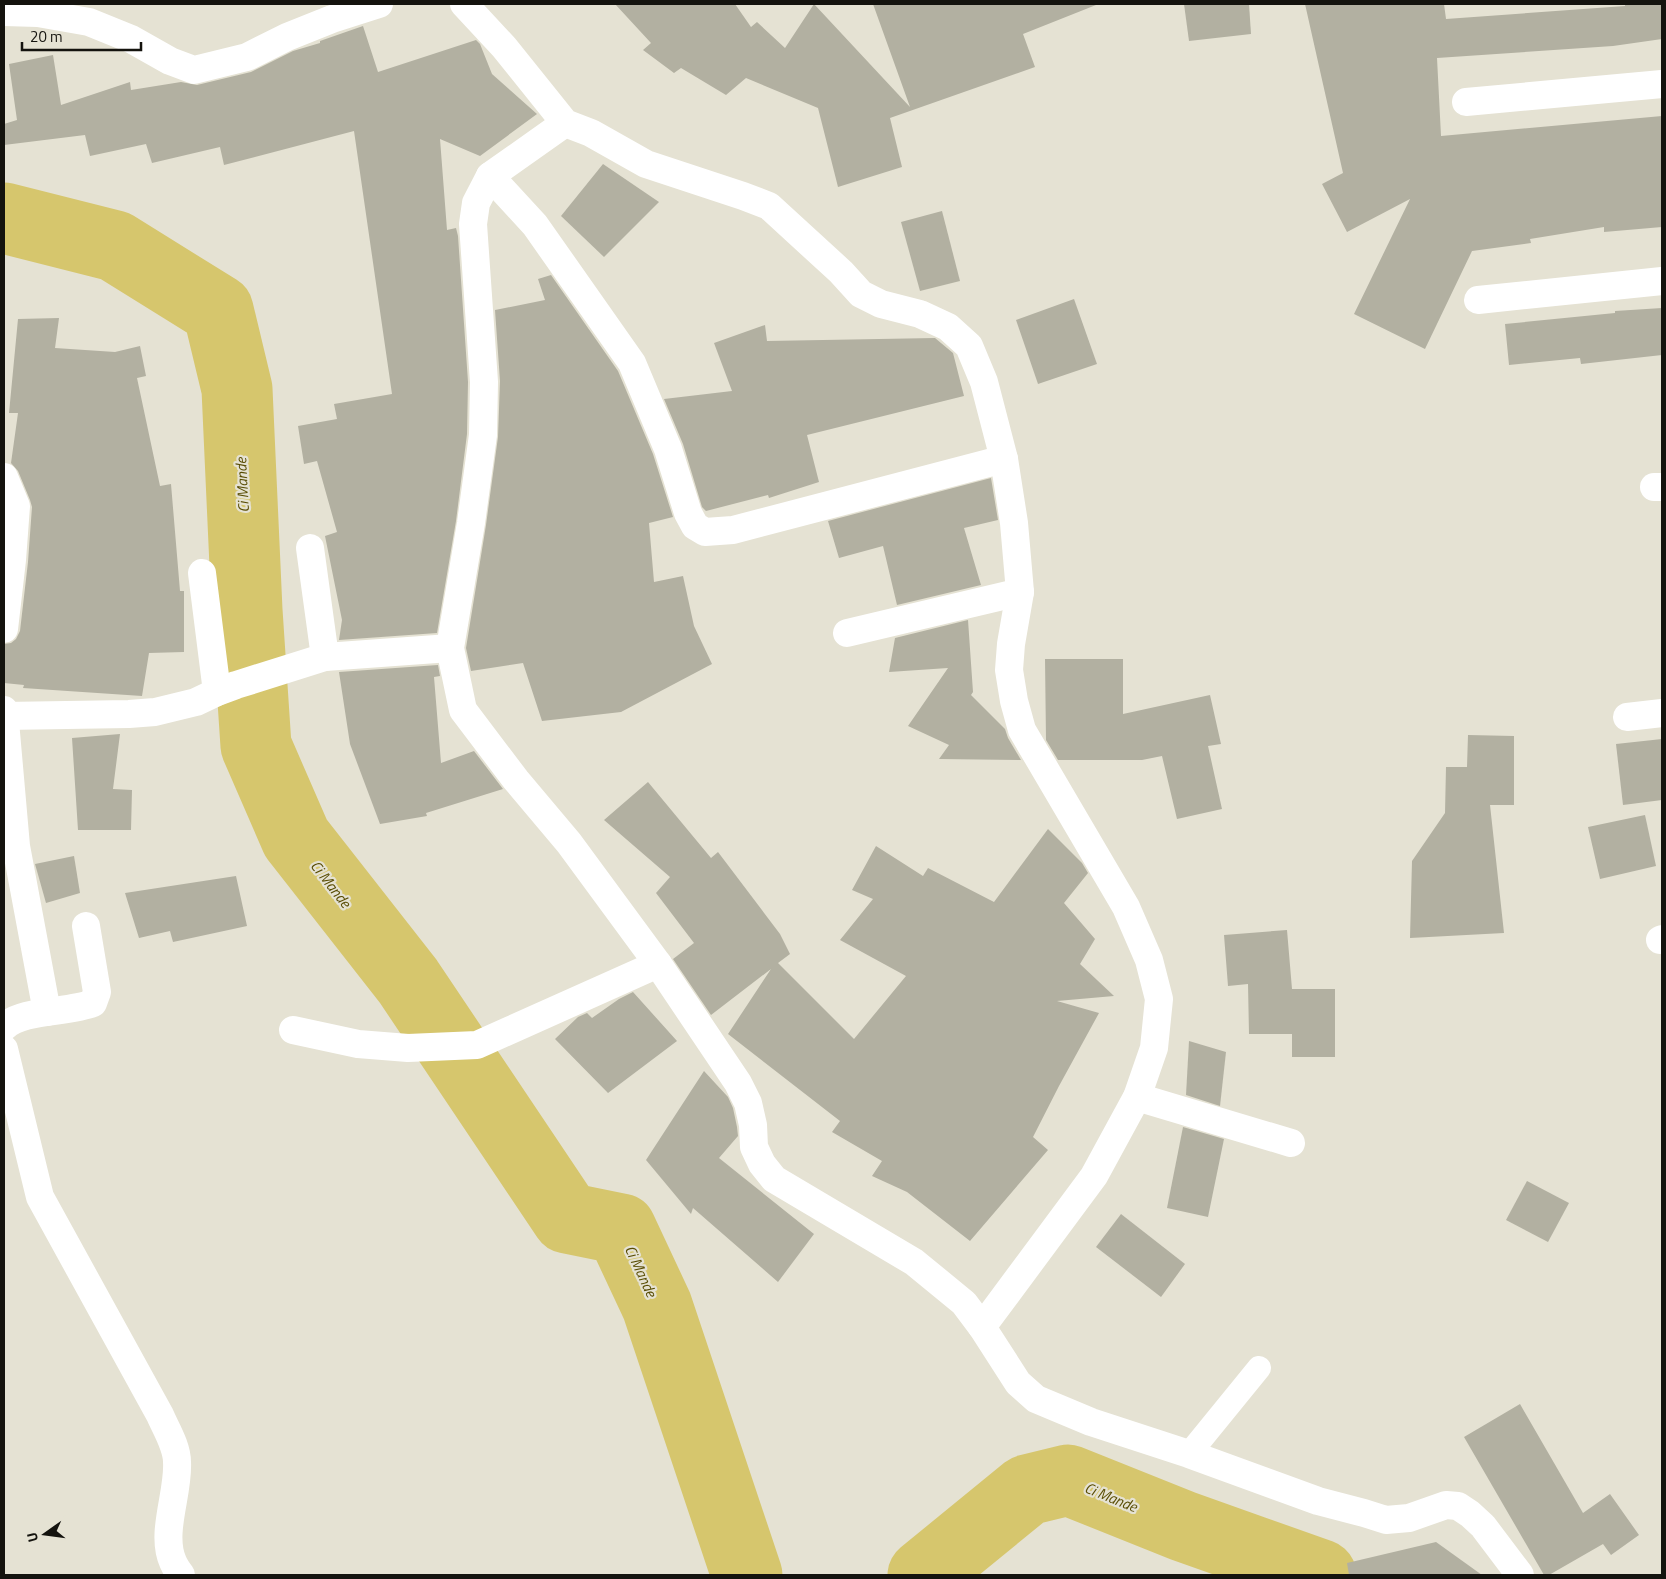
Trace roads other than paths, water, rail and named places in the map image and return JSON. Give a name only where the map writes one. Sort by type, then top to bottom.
[{"type":"street","points":[[4,12],[38,13],[88,22],[131,39],[170,61],[194,70],[247,57],[305,30],[379,4]]},
{"type":"street","points":[[464,4],[504,47],[565,123],[591,133],[646,164],[769,206],[861,294],[881,304],[920,314],[948,327],[969,346],[984,382],[1004,459],[1014,523],[1020,592],[1011,644],[1009,670],[1014,701],[1022,730],[1126,907],[1149,960],[1159,1000],[1154,1048],[1137,1097],[1094,1176],[982,1327]]},
{"type":"street","points":[[1466,102],[1662,84]]},
{"type":"street","points":[[565,123],[490,176],[476,203],[473,224],[484,382],[483,435],[471,523],[450,648],[463,710],[516,780],[569,843],[658,964],[738,1083],[748,1103],[753,1125],[754,1148],[762,1164],[774,1179],[914,1262],[964,1303],[1018,1383],[1036,1399],[1091,1422],[1189,1454],[1318,1501],[1386,1520],[1398,1520],[1446,1505],[1458,1506],[1483,1526],[1520,1575]]},
{"type":"street","points":[[490,176],[535,225],[632,363],[668,449],[688,513],[695,526],[705,532],[733,530],[1004,459]]},
{"type":"street","points":[[1478,300],[1662,281]]},
{"type":"street","points":[[4,477],[16,506],[4,628]]},
{"type":"street","points":[[310,548],[325,657]]},
{"type":"street","points":[[202,572],[226,688]]},
{"type":"street","points":[[847,633],[1020,592]]},
{"type":"street","points":[[4,716],[155,712],[196,702],[226,688],[325,657],[450,648]]},
{"type":"street","points":[[4,710],[16,846],[47,1012]]},
{"type":"street","points":[[1627,717],[1662,713]]},
{"type":"street","points":[[4,1028],[14,1020],[94,1003],[97,992],[86,926]]},
{"type":"street","points":[[293,1030],[358,1044],[408,1048],[477,1045],[658,964]]},
{"type":"street","points":[[4,1049],[40,1197],[160,1415],[175,1448],[178,1459],[178,1474],[168,1538],[172,1561],[181,1575]]},
{"type":"street","points":[[1137,1097],[1292,1143]]},
{"type":"lane","points":[[1189,1454],[1259,1368]]},
{"type":"waterway","name":"Ci Mande","points":[[4,218],[115,246],[218,310],[237,389],[247,610],[256,746],[296,838],[408,981],[567,1218],[621,1229],[657,1306],[747,1575]]},
{"type":"waterway","name":"Ci Mande","points":[[923,1575],[1027,1490],[1068,1480],[1183,1526],[1321,1575]]}]
